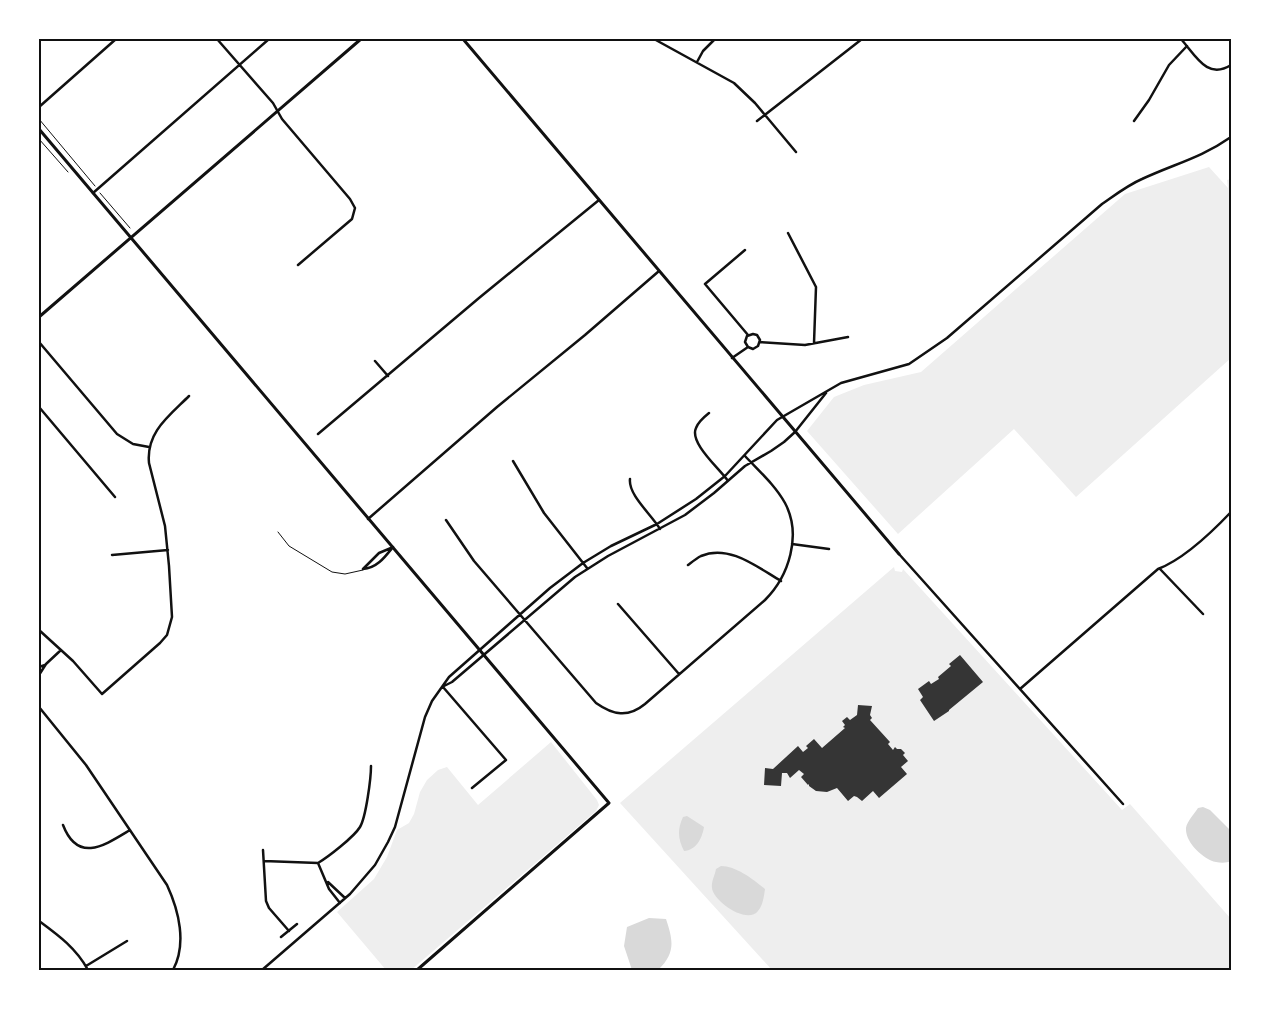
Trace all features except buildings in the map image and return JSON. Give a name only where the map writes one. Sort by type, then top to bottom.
[{"type":"street","points":[[39,107],[116,39]]},
{"type":"street","points":[[217,39],[273,103],[294,134],[354,205],[355,212],[352,219],[298,265]]},
{"type":"street","points":[[93,193],[269,39]]},
{"type":"street","points":[[39,317],[361,39]]},
{"type":"street","points":[[463,39],[899,554],[1123,804]]},
{"type":"street","points":[[654,39],[734,83],[745,92],[796,152]]},
{"type":"street","points":[[696,62],[703,51],[715,39]]},
{"type":"street","points":[[757,120],[862,39]]},
{"type":"street","points":[[1181,39],[1204,65],[1211,70],[1219,71],[1231,65]]},
{"type":"street","points":[[1134,121],[1149,100],[1164,70],[1187,46]]},
{"type":"street","points":[[39,129],[609,803],[418,970]]},
{"type":"street","points":[[262,970],[345,898],[371,870],[388,842],[397,817],[425,716],[432,701],[449,677],[520,614],[583,563],[611,546],[657,524],[684,508],[725,476],[745,456],[764,432],[782,417],[842,383],[900,368],[928,352],[947,338],[1111,197],[1142,179],[1207,153],[1231,137]]},
{"type":"street","points":[[318,434],[599,200]]},
{"type":"street","points":[[788,233],[816,287],[814,344]]},
{"type":"street","points":[[745,250],[705,284],[748,335]]},
{"type":"street","points":[[368,519],[497,406],[585,335],[659,271]]},
{"type":"street","points":[[748,335],[757,335],[760,342]]},
{"type":"street","points":[[748,335],[746,342],[748,347]]},
{"type":"street","points":[[760,342],[799,345],[848,337]]},
{"type":"street","points":[[39,342],[117,434],[133,444],[150,447]]},
{"type":"street","points":[[732,358],[748,347],[756,348],[760,342]]},
{"type":"street","points":[[375,361],[388,376]]},
{"type":"street","points":[[443,687],[452,682],[562,587],[587,568],[695,508],[751,462],[771,451],[795,432],[818,406],[827,391]]},
{"type":"street","points":[[39,630],[62,650],[102,694],[167,635],[172,618],[168,550],[165,526],[150,463],[150,447],[158,430],[189,396]]},
{"type":"street","points":[[39,407],[115,497]]},
{"type":"street","points":[[709,413],[696,428],[695,439],[728,481]]},
{"type":"street","points":[[446,520],[464,549],[596,703],[606,710],[619,714],[639,709],[765,600],[780,581],[789,560],[792,544],[792,524],[786,506],[776,489],[745,456]]},
{"type":"street","points":[[513,461],[544,513],[587,568]]},
{"type":"street","points":[[630,479],[629,484],[633,492],[660,529]]},
{"type":"street","points":[[1020,689],[1117,603],[1160,568],[1192,547],[1231,512]]},
{"type":"street","points":[[792,544],[829,549]]},
{"type":"street","points":[[363,569],[379,553],[393,547]]},
{"type":"street","points":[[363,569],[372,568],[393,547]]},
{"type":"street","points":[[112,554],[168,550]]},
{"type":"street","points":[[688,565],[701,556],[725,552],[744,559],[780,581]]},
{"type":"street","points":[[1160,568],[1203,614]]},
{"type":"street","points":[[618,604],[679,674]]},
{"type":"street","points":[[39,675],[46,664],[62,650]]},
{"type":"street","points":[[39,667],[46,664]]},
{"type":"street","points":[[443,687],[506,760],[472,788]]},
{"type":"street","points":[[39,707],[80,757],[163,878],[175,907],[181,945],[177,963],[173,970]]},
{"type":"street","points":[[264,861],[318,863],[354,833],[361,826],[371,776],[371,766]]},
{"type":"street","points":[[63,825],[71,841],[80,847],[91,848],[108,844],[130,830]]},
{"type":"street","points":[[263,850],[267,905],[288,931]]},
{"type":"street","points":[[318,863],[330,889],[340,902]]},
{"type":"street","points":[[327,881],[345,898]]},
{"type":"street","points":[[39,921],[68,943],[88,970]]},
{"type":"street","points":[[281,937],[296,924]]},
{"type":"street","points":[[86,966],[128,941]]},
{"type":"lane","points":[[278,532],[288,546],[332,572],[345,574],[363,569]]},
{"type":"path","points":[[39,120],[97,189]]},
{"type":"shaded area","points":[[1209,167],[1228,188],[1227,180],[1231,179],[1231,358],[1076,497],[1014,429],[898,534],[807,431],[834,397],[864,385],[921,372],[1125,194]]},
{"type":"shaded area","points":[[894,567],[895,571],[902,572],[903,569],[1122,810],[1130,804],[1231,919],[1231,970],[772,970],[620,803]]},
{"type":"shaded area","points":[[551,742],[597,800],[599,805],[596,811],[411,970],[386,970],[337,912],[374,879],[387,857],[397,830],[409,823],[414,814],[420,792],[427,780],[438,770],[447,767],[478,805]]},
{"type":"shaded area","points":[[1203,807],[1210,810],[1231,831],[1231,861],[1222,863],[1211,860],[1201,854],[1188,839],[1186,828],[1188,823],[1198,808]]},
{"type":"shaded area","points":[[687,816],[704,827],[698,843],[692,849],[684,851],[679,838],[679,830],[683,817]]},
{"type":"shaded area","points":[[721,866],[733,868],[750,877],[765,889],[762,903],[758,911],[753,915],[746,915],[731,910],[714,893],[712,886],[716,869]]},
{"type":"shaded area","points":[[649,918],[666,919],[671,940],[670,952],[664,964],[658,970],[632,970],[624,946],[627,927]]}]
